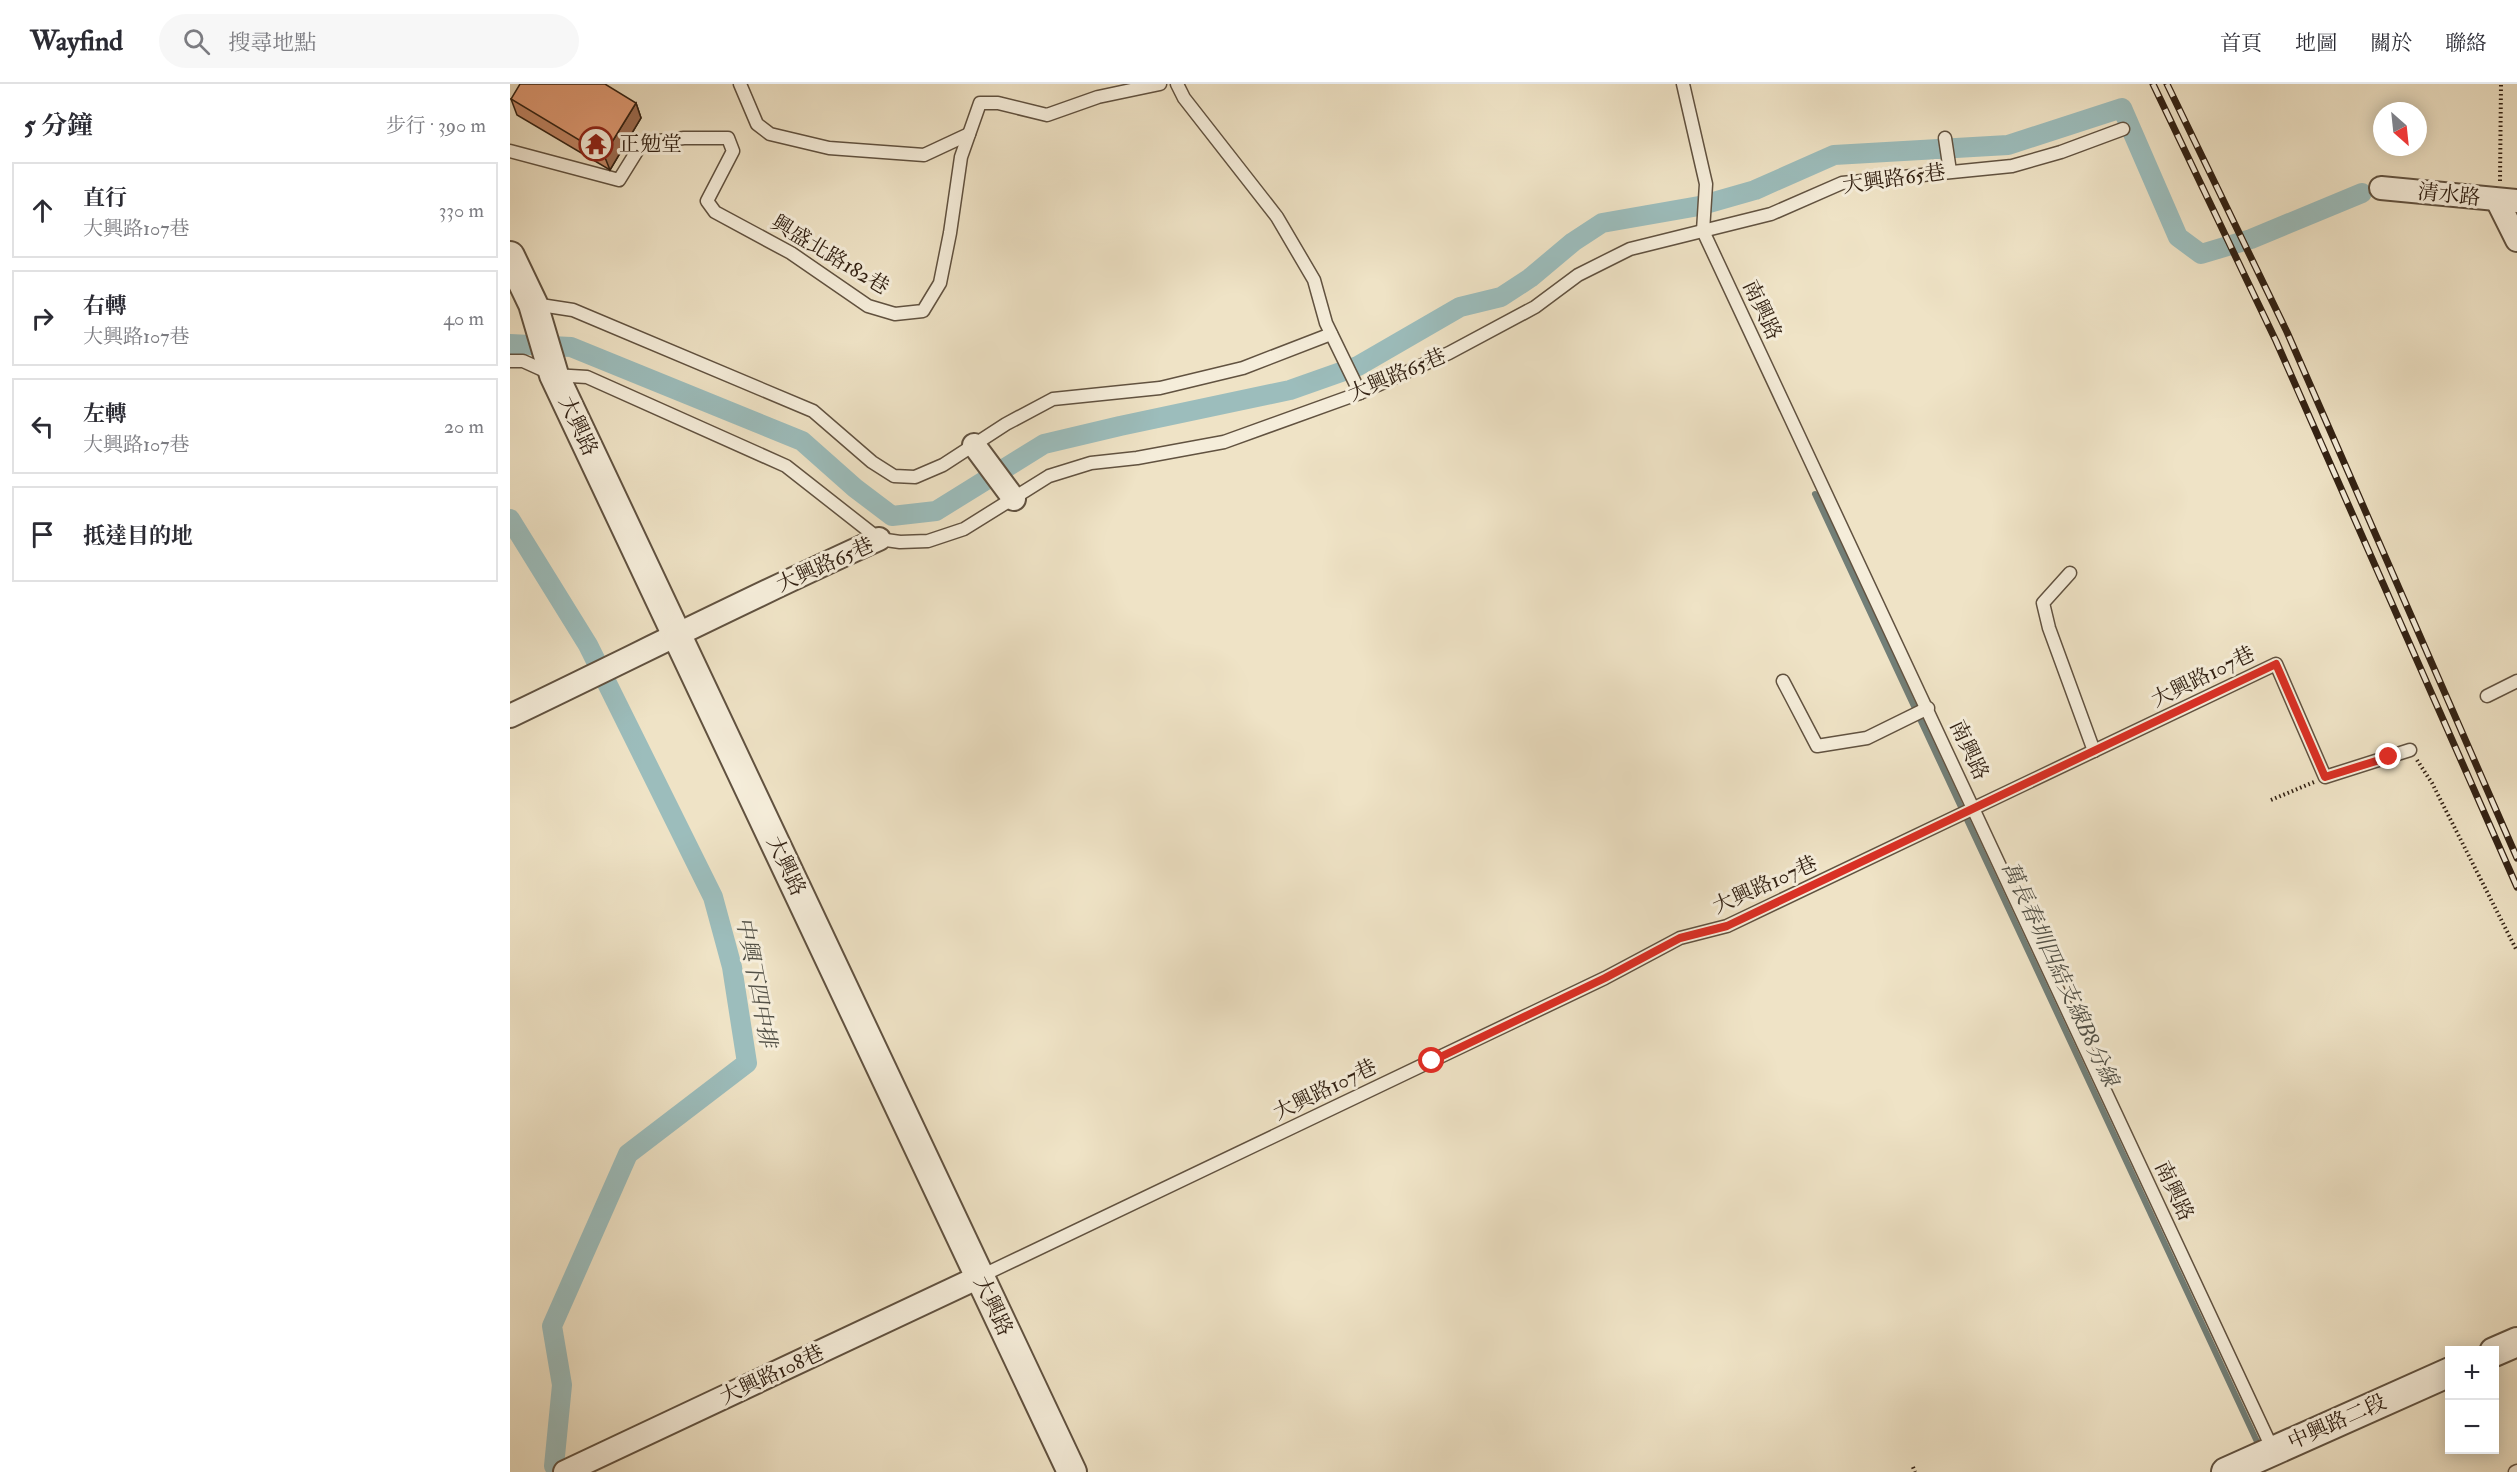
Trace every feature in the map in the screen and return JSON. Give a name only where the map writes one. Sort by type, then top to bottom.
[{"type":"street","name":"清水路","points":[[2381,188],[2507,201]]},
{"type":"street","points":[[2507,201],[2517,240]]},
{"type":"street","name":"大興路","points":[[510,256],[533,304],[554,375],[1072,1472]]},
{"type":"street","points":[[974,445],[1014,499]]},
{"type":"street","name":"大興路65巷","points":[[510,716],[676,633],[879,539]]},
{"type":"street","name":"大興路108巷","points":[[565,1472],[979,1277]]},
{"type":"street","points":[[2499,1350],[2517,1342]]},
{"type":"street","name":"中興路二段","points":[[2226,1472],[2445,1374]]},
{"type":"lane","points":[[740,84],[757,124],[770,134],[829,147],[924,155],[969,134]]},
{"type":"lane","name":"興盛北路182巷","points":[[510,151],[619,180],[642,143],[684,138],[728,138],[733,151],[708,201],[715,212],[791,253],[868,306],[895,314],[922,311],[940,284],[961,157],[980,103],[998,103],[1047,116],[1098,97],[1160,84]]},
{"type":"lane","points":[[1177,84],[1184,98],[1277,217],[1314,280],[1334,340],[1357,388]]},
{"type":"lane","points":[[1683,84],[1706,184],[1703,231]]},
{"type":"lane","name":"大興路65巷","points":[[879,539],[928,542],[964,529],[1049,476],[1091,463],[1137,458],[1224,442],[1458,348],[1536,307],[1578,276],[1630,249],[1771,214],[1842,183],[2012,166],[2061,152],[2123,129]]},
{"type":"lane","points":[[1945,138],[1950,171]]},
{"type":"lane","name":"南興路","points":[[1703,231],[2273,1450]]},
{"type":"lane","points":[[533,304],[573,310],[813,411],[872,462],[894,476],[915,477],[925,474],[1005,424],[1053,399],[1170,385],[1243,368],[1334,340]]},
{"type":"lane","points":[[510,361],[523,361],[554,375],[586,377],[786,466],[879,539]]},
{"type":"lane","points":[[2070,573],[2043,603],[2049,628],[2094,751]]},
{"type":"lane","name":"大興路107巷","points":[[979,1277],[1605,978],[1680,938],[1727,926],[2276,664],[2325,777]]},
{"type":"lane","points":[[1783,681],[1817,746],[1867,738],[1928,708]]},
{"type":"lane","points":[[2487,696],[2517,681]]},
{"type":"lane","points":[[2325,777],[2410,750]]},
{"type":"path","points":[[2501,84],[2502,167],[2507,201]]},
{"type":"path","points":[[2410,750],[2432,783],[2517,951]]},
{"type":"path","points":[[2271,800],[2325,777]]},
{"type":"building","name":"正勉堂","points":[[520,84],[605,84],[636,103],[604,155],[511,99]]},
{"type":"waterway","points":[[510,344],[571,347],[802,441],[855,488],[892,516],[936,511],[1044,444],[1290,390],[1358,366],[1460,307],[1501,297],[1530,278],[1573,242],[1602,223],[1699,206],[1755,190],[1834,155],[2008,145],[2122,108],[2178,237],[2201,254],[2251,239],[2362,193]]},
{"type":"waterway","name":"萬長春圳四結支線B8分線","points":[[1815,494],[2260,1448]]},
{"type":"waterway","name":"中興下四中排","points":[[510,519],[588,645],[713,897],[732,967],[747,1063],[628,1154],[552,1326],[562,1385],[554,1466]]},
{"type":"railway","points":[[2153,84],[2276,341],[2517,887]]},
{"type":"railway","points":[[2167,84],[2287,332],[2517,858]]},
{"type":"place","name":"正勉堂","points":[[596,144]]},
{"type":"route","points":[[1432,1061],[1605,978],[1680,938],[1727,926],[2276,664],[2325,777],[2389,757]]}]
